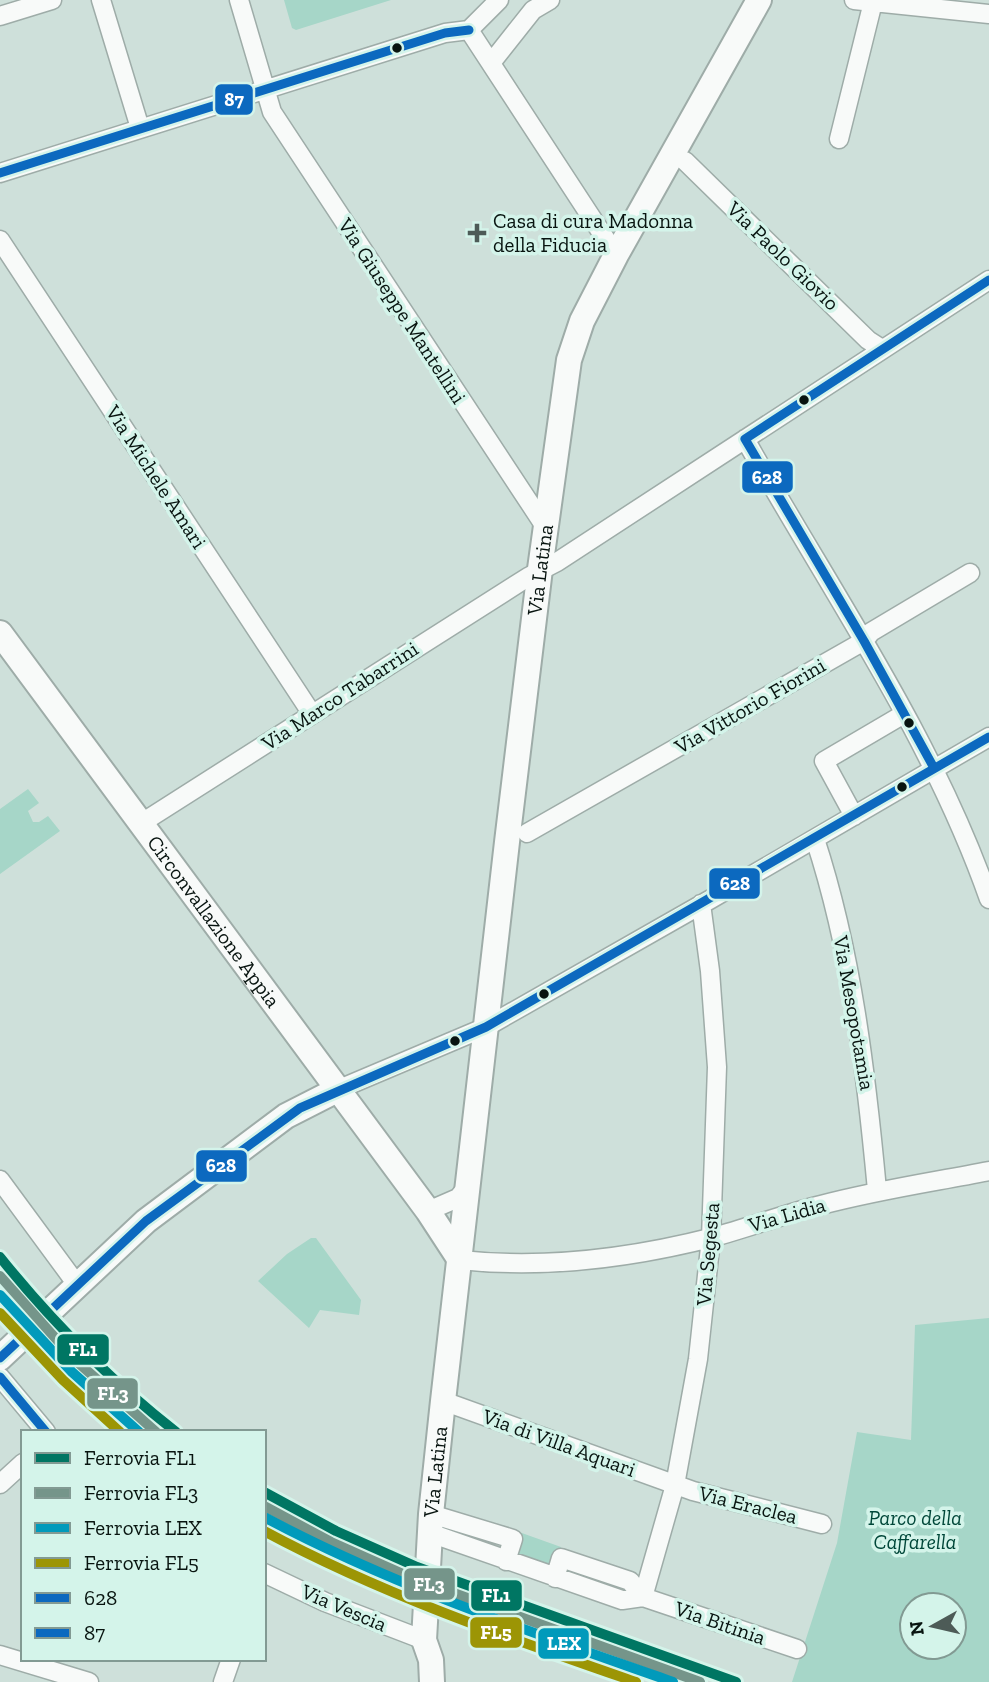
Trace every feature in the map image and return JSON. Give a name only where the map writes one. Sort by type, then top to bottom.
[{"type":"street","points":[[0,16],[52,0]]},
{"type":"street","points":[[101,0],[140,128]]},
{"type":"street","name":"Via Giuseppe Mantellini","points":[[239,0],[264,89],[278,121],[546,528]]},
{"type":"street","points":[[0,173],[445,33],[469,30],[499,0]]},
{"type":"street","points":[[492,63],[533,10],[550,0]]},
{"type":"street","name":"Via Latina","points":[[432,1682],[431,1660],[424,1636],[430,1531],[443,1401],[540,569],[571,350],[582,321],[616,255],[759,0]]},
{"type":"street","points":[[854,0],[989,14]]},
{"type":"street","points":[[839,139],[873,2]]},
{"type":"street","points":[[469,30],[616,255]]},
{"type":"street","name":"Via Paolo Giovio","points":[[685,161],[868,340],[882,349]]},
{"type":"street","name":"Via Michele Amari","points":[[0,240],[312,714]]},
{"type":"street","name":"Via Marco Tabarrini","points":[[140,824],[540,569],[557,562],[989,280]]},
{"type":"street","points":[[745,439],[864,641],[934,768],[989,899]]},
{"type":"street","name":"Via Vittorio Fiorini","points":[[527,833],[864,641],[872,632],[970,573]]},
{"type":"street","name":"Circonvallazione Appia","points":[[0,633],[428,1211],[460,1260]]},
{"type":"street","points":[[854,816],[824,761],[904,714]]},
{"type":"street","points":[[45,1430],[2,1363],[134,1231],[286,1116],[337,1090],[486,1027],[989,737]]},
{"type":"street","name":"Via Mesopotamia","points":[[815,839],[836,912],[853,995],[865,1072],[877,1191]]},
{"type":"street","name":"Via Segesta","points":[[643,1597],[675,1485],[699,1352],[712,1238],[716,1067],[701,905]]},
{"type":"street","name":"Via Lidia","points":[[460,1260],[517,1264],[629,1254],[712,1238],[877,1191],[989,1171]]},
{"type":"street","points":[[0,1180],[78,1286]]},
{"type":"street","points":[[428,1211],[458,1198],[468,1186]]},
{"type":"street","name":"Via di Villa Aquari","points":[[443,1401],[675,1485]]},
{"type":"street","points":[[0,1484],[21,1465]]},
{"type":"street","name":"Via Eraclea","points":[[675,1485],[822,1524]]},
{"type":"street","name":"Via Bitinia","points":[[430,1531],[513,1539],[506,1561],[555,1578],[561,1559],[630,1581],[643,1597],[797,1649]]},
{"type":"street","name":"Via Vescia","points":[[266,1574],[325,1602],[424,1636]]},
{"type":"street","points":[[0,1655],[89,1682]]},
{"type":"street","points":[[223,1682],[229,1661]]},
{"type":"green space","points":[[284,0],[391,0],[296,30],[292,28]]},
{"type":"green space","points":[[28,789],[39,803],[28,811],[33,822],[39,822],[48,816],[60,831],[0,874],[0,809]]},
{"type":"green space","points":[[311,1238],[316,1238],[361,1300],[359,1315],[320,1310],[309,1328],[258,1281],[287,1254]]},
{"type":"green space","name":"Parco della Caffarella","points":[[989,1318],[989,1682],[792,1682],[837,1543],[857,1432],[911,1440],[915,1325]]},
{"type":"green space","points":[[519,1532],[561,1547],[552,1571],[511,1556]]},
{"type":"rail line","name":"FL1","points":[[0,1257],[83,1349],[174,1430]]},
{"type":"rail line","name":"FL3","points":[[0,1276],[74,1359],[154,1430]]},
{"type":"rail line","name":"LEX","points":[[0,1295],[72,1372],[137,1430]]},
{"type":"rail line","name":"FL5","points":[[0,1313],[63,1380],[118,1430]]},
{"type":"rail line","name":"FL1","points":[[266,1493],[336,1531],[417,1567],[736,1682]]},
{"type":"rail line","name":"FL3","points":[[266,1507],[331,1542],[412,1578],[700,1682]]},
{"type":"rail line","name":"LEX","points":[[266,1518],[414,1587],[673,1682]]},
{"type":"rail line","name":"FL5","points":[[266,1532],[401,1595],[494,1632],[636,1682]]},
{"type":"transit line","name":"87","points":[[0,173],[445,33],[469,30]]},
{"type":"transit line","name":"628","points":[[934,768],[864,641],[745,439],[989,280]]},
{"type":"transit line","name":"628","points":[[0,1358],[146,1221],[300,1108],[486,1027],[989,737]]},
{"type":"transit line","name":"628","points":[[0,1377],[44,1430]]},
{"type":"place","name":"Casa di cura Madonna della Fiducia","points":[[477,233]]}]
